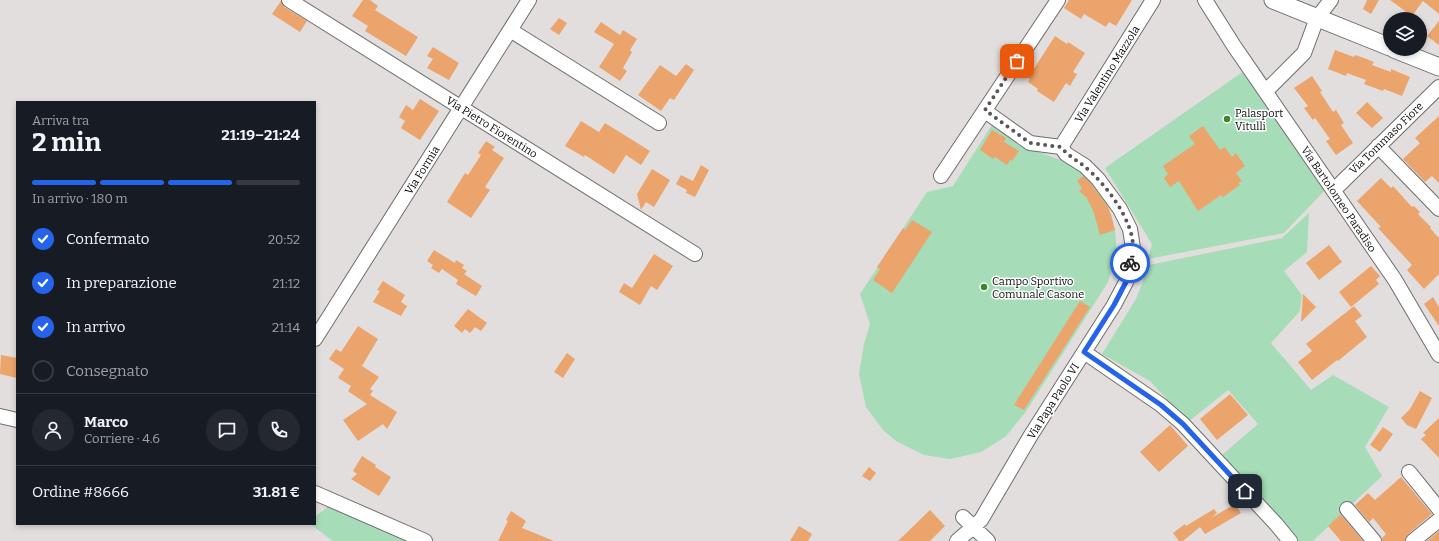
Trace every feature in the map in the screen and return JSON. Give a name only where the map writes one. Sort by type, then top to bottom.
[{"type":"street","name":"Via Pietro Fiorentino","points":[[290,0],[695,254]]},
{"type":"street","name":"Via Formia","points":[[316,337],[528,0]]},
{"type":"street","points":[[941,176],[1058,0]]},
{"type":"street","name":"Via Valentino Mazzola","points":[[1061,147],[1153,0]]},
{"type":"street","name":"Via Bartolomeo Paradiso","points":[[1196,0],[1234,46]]},
{"type":"street","name":"Via Bartolomeo Paradiso","points":[[1205,0],[1234,46],[1395,280],[1439,355]]},
{"type":"street","points":[[1273,0],[1383,44]]},
{"type":"street","points":[[1266,92],[1304,53],[1317,18],[1331,0]]},
{"type":"street","points":[[510,30],[659,123]]},
{"type":"street","points":[[1412,56],[1439,67]]},
{"type":"street","name":"Via Tommaso Fiore","points":[[1334,190],[1439,87]]},
{"type":"street","points":[[985,110],[1030,143],[1061,147]]},
{"type":"street","points":[[1378,146],[1439,210]]},
{"type":"street","name":"Via Papa Paolo VI","points":[[957,541],[968,522],[981,520],[1031,435],[1114,305],[1126,282],[1134,248],[1130,229],[1120,209],[1098,179],[1085,166],[1066,154],[1061,147]]},
{"type":"street","points":[[1084,352],[1161,405],[1188,430],[1290,541]]},
{"type":"street","points":[[0,416],[16,420]]},
{"type":"street","points":[[1409,472],[1439,509]]},
{"type":"street","points":[[316,493],[425,541]]},
{"type":"street","points":[[1347,509],[1374,541]]},
{"type":"street","points":[[1413,541],[1439,520]]},
{"type":"street","points":[[968,522],[988,541]]},
{"type":"green space","name":"Palasport Vitulli","points":[[1244,71],[1327,188],[1284,233],[1148,259],[1152,244],[1105,168]]},
{"type":"green space","name":"Campo Sportivo Comunale Casone","points":[[992,125],[1019,145],[1069,163],[1088,178],[1106,202],[1111,215],[1115,230],[1117,254],[1108,282],[1025,413],[1005,437],[981,452],[950,459],[924,455],[896,441],[883,430],[866,407],[859,374],[864,344],[870,324],[860,294],[927,192],[953,186]]},
{"type":"green space","points":[[1309,213],[1307,252],[1284,271],[1302,295],[1300,311],[1271,343],[1311,390],[1333,375],[1389,407],[1365,447],[1382,476],[1313,541],[1298,541],[1279,517],[1222,455],[1258,424],[1228,390],[1188,422],[1150,381],[1102,354],[1136,299],[1149,265],[1282,238]]},
{"type":"green space","points":[[331,504],[416,541],[333,541],[311,525],[316,525],[316,516]]},
{"type":"building","points":[[363,0],[370,0],[378,6],[375,10],[418,37],[406,56],[365,31],[368,26],[352,16]]},
{"type":"building","points":[[1069,0],[1132,0],[1116,26],[1109,22],[1106,27],[1084,14],[1081,19],[1064,8]]},
{"type":"building","points":[[1367,0],[1379,0],[1371,14],[1363,9]]},
{"type":"building","points":[[1390,0],[1439,0],[1439,14],[1423,1],[1415,12],[1406,12]]},
{"type":"building","points":[[281,1],[284,7],[307,21],[300,32],[272,14]]},
{"type":"building","points":[[559,18],[567,23],[559,35],[550,29]]},
{"type":"building","points":[[1439,21],[1439,45],[1427,36]]},
{"type":"building","points":[[601,22],[620,35],[623,30],[637,39],[630,50],[632,52],[623,68],[627,71],[620,81],[599,67],[614,44],[594,32]]},
{"type":"building","points":[[1055,36],[1085,53],[1073,72],[1077,74],[1070,86],[1066,83],[1054,102],[1037,91],[1038,89],[1028,82],[1030,79],[1028,78]]},
{"type":"building","points":[[433,47],[459,63],[449,80],[427,68],[433,59],[427,56]]},
{"type":"building","points":[[1335,50],[1354,57],[1355,55],[1364,58],[1374,62],[1372,65],[1391,72],[1391,69],[1410,77],[1402,96],[1384,89],[1383,91],[1364,84],[1366,80],[1347,73],[1346,76],[1328,69]]},
{"type":"building","points":[[686,64],[694,70],[674,100],[670,98],[661,111],[638,95],[660,65],[676,76]]},
{"type":"building","points":[[1312,76],[1333,112],[1336,110],[1344,123],[1341,125],[1353,143],[1336,155],[1326,141],[1330,139],[1315,118],[1313,120],[1304,108],[1308,106],[1294,88]]},
{"type":"building","points":[[420,99],[439,111],[420,140],[401,128],[405,121],[399,117],[406,105],[413,110]]},
{"type":"building","points":[[1367,102],[1383,118],[1372,128],[1356,113]]},
{"type":"building","points":[[1439,116],[1439,183],[1432,176],[1425,182],[1403,159],[1420,143],[1415,138]]},
{"type":"building","points":[[581,121],[599,132],[605,123],[650,151],[641,165],[626,155],[614,174],[585,155],[584,157],[565,146]]},
{"type":"building","name":"Palasport Vitulli","points":[[1203,126],[1220,150],[1225,147],[1232,157],[1236,153],[1245,166],[1236,173],[1242,181],[1238,183],[1240,185],[1223,197],[1221,195],[1198,211],[1179,181],[1170,187],[1164,178],[1168,174],[1163,166],[1195,144],[1189,136]]},
{"type":"building","points":[[992,130],[1006,138],[1004,142],[1019,151],[1007,165],[995,157],[993,159],[980,150]]},
{"type":"building","points":[[486,141],[495,147],[492,150],[504,158],[485,187],[490,190],[471,218],[447,202],[465,173],[468,175],[481,155],[478,153]]},
{"type":"building","points":[[701,165],[709,170],[695,197],[686,193],[687,190],[676,184],[681,175],[693,181]]},
{"type":"building","points":[[652,169],[670,180],[654,207],[646,202],[641,210],[637,194]]},
{"type":"building","points":[[1083,176],[1092,185],[1108,207],[1115,230],[1100,235],[1093,210],[1086,197],[1079,191],[1082,188],[1077,181]]},
{"type":"building","points":[[1381,178],[1391,188],[1393,186],[1412,207],[1414,206],[1420,212],[1418,214],[1431,227],[1430,228],[1439,238],[1439,274],[1424,289],[1407,270],[1412,265],[1378,228],[1381,227],[1357,201]]},
{"type":"building","points":[[912,220],[932,232],[892,293],[873,280],[880,269],[877,267],[903,228],[905,230]]},
{"type":"building","points":[[1329,245],[1342,262],[1319,280],[1306,263]]},
{"type":"building","points":[[434,250],[455,263],[456,260],[464,265],[462,268],[467,271],[464,274],[482,286],[476,296],[456,284],[458,280],[442,269],[439,273],[431,268],[433,265],[427,261]]},
{"type":"building","points":[[654,254],[673,266],[657,290],[651,286],[640,305],[619,292],[624,283],[632,288]]},
{"type":"building","points":[[1371,266],[1380,276],[1376,280],[1379,284],[1351,307],[1339,292]]},
{"type":"building","points":[[383,281],[405,295],[401,302],[407,306],[401,316],[373,302],[380,291],[377,290]]},
{"type":"building","points":[[1303,294],[1316,307],[1301,322]]},
{"type":"building","points":[[1433,297],[1439,307],[1439,326],[1424,304]]},
{"type":"building","points":[[1080,301],[1090,307],[1024,410],[1014,405]]},
{"type":"building","points":[[1354,306],[1362,316],[1355,321],[1367,337],[1312,380],[1298,362],[1312,351],[1306,344]]},
{"type":"building","points":[[468,309],[487,323],[481,331],[475,327],[470,333],[465,329],[462,333],[454,326]]},
{"type":"building","points":[[358,326],[378,339],[362,366],[379,377],[370,389],[373,391],[370,395],[397,412],[387,429],[383,424],[358,441],[343,420],[367,404],[348,391],[351,386],[338,378],[344,369],[329,359],[336,349],[341,352]]},
{"type":"building","points":[[567,353],[575,359],[563,378],[554,372]]},
{"type":"building","points":[[1,355],[16,358],[16,378],[0,374]]},
{"type":"building","points":[[1420,391],[1432,398],[1416,429],[1407,425],[1401,418],[1410,409]]},
{"type":"building","points":[[1230,394],[1248,415],[1217,440],[1200,419]]},
{"type":"building","points":[[1439,418],[1439,458],[1421,439],[1426,435],[1423,433]]},
{"type":"building","points":[[1170,425],[1188,446],[1159,472],[1140,452]]},
{"type":"building","points":[[1383,427],[1393,434],[1380,452],[1370,445]]},
{"type":"building","points":[[362,456],[376,465],[375,467],[391,477],[379,496],[351,479],[357,474],[353,471]]},
{"type":"building","points":[[869,467],[876,473],[870,481],[862,476]]},
{"type":"building","points":[[1401,477],[1432,514],[1408,534],[1405,541],[1382,541],[1382,538],[1386,534],[1373,518],[1369,522],[1355,505],[1368,493],[1375,500]]},
{"type":"building","points":[[1235,504],[1241,513],[1205,534],[1200,527],[1183,541],[1179,541],[1173,533],[1185,524],[1186,526],[1214,509],[1217,513],[1211,518]]},
{"type":"building","points":[[930,510],[945,526],[930,541],[898,541]]},
{"type":"building","points":[[511,511],[526,521],[522,528],[554,541],[498,541],[508,521],[506,520]]},
{"type":"building","points":[[1340,515],[1363,541],[1341,541],[1328,526]]},
{"type":"building","points":[[799,526],[812,534],[808,541],[790,541]]},
{"type":"building","points":[[1439,531],[1439,541],[1427,541]]},
{"type":"way so far","points":[[1017,61],[985,110],[1030,143],[1061,147],[1066,154],[1085,166],[1098,179],[1120,209],[1130,229],[1134,248],[1130,263]]},
{"type":"place","name":"Palasport Vitulli","points":[[1227,119]]},
{"type":"place","name":"Campo Sportivo Comunale Casone","points":[[984,287]]},
{"type":"route","points":[[1130,263],[1126,282],[1114,305],[1084,352],[1161,405],[1183,424],[1245,491]]}]
